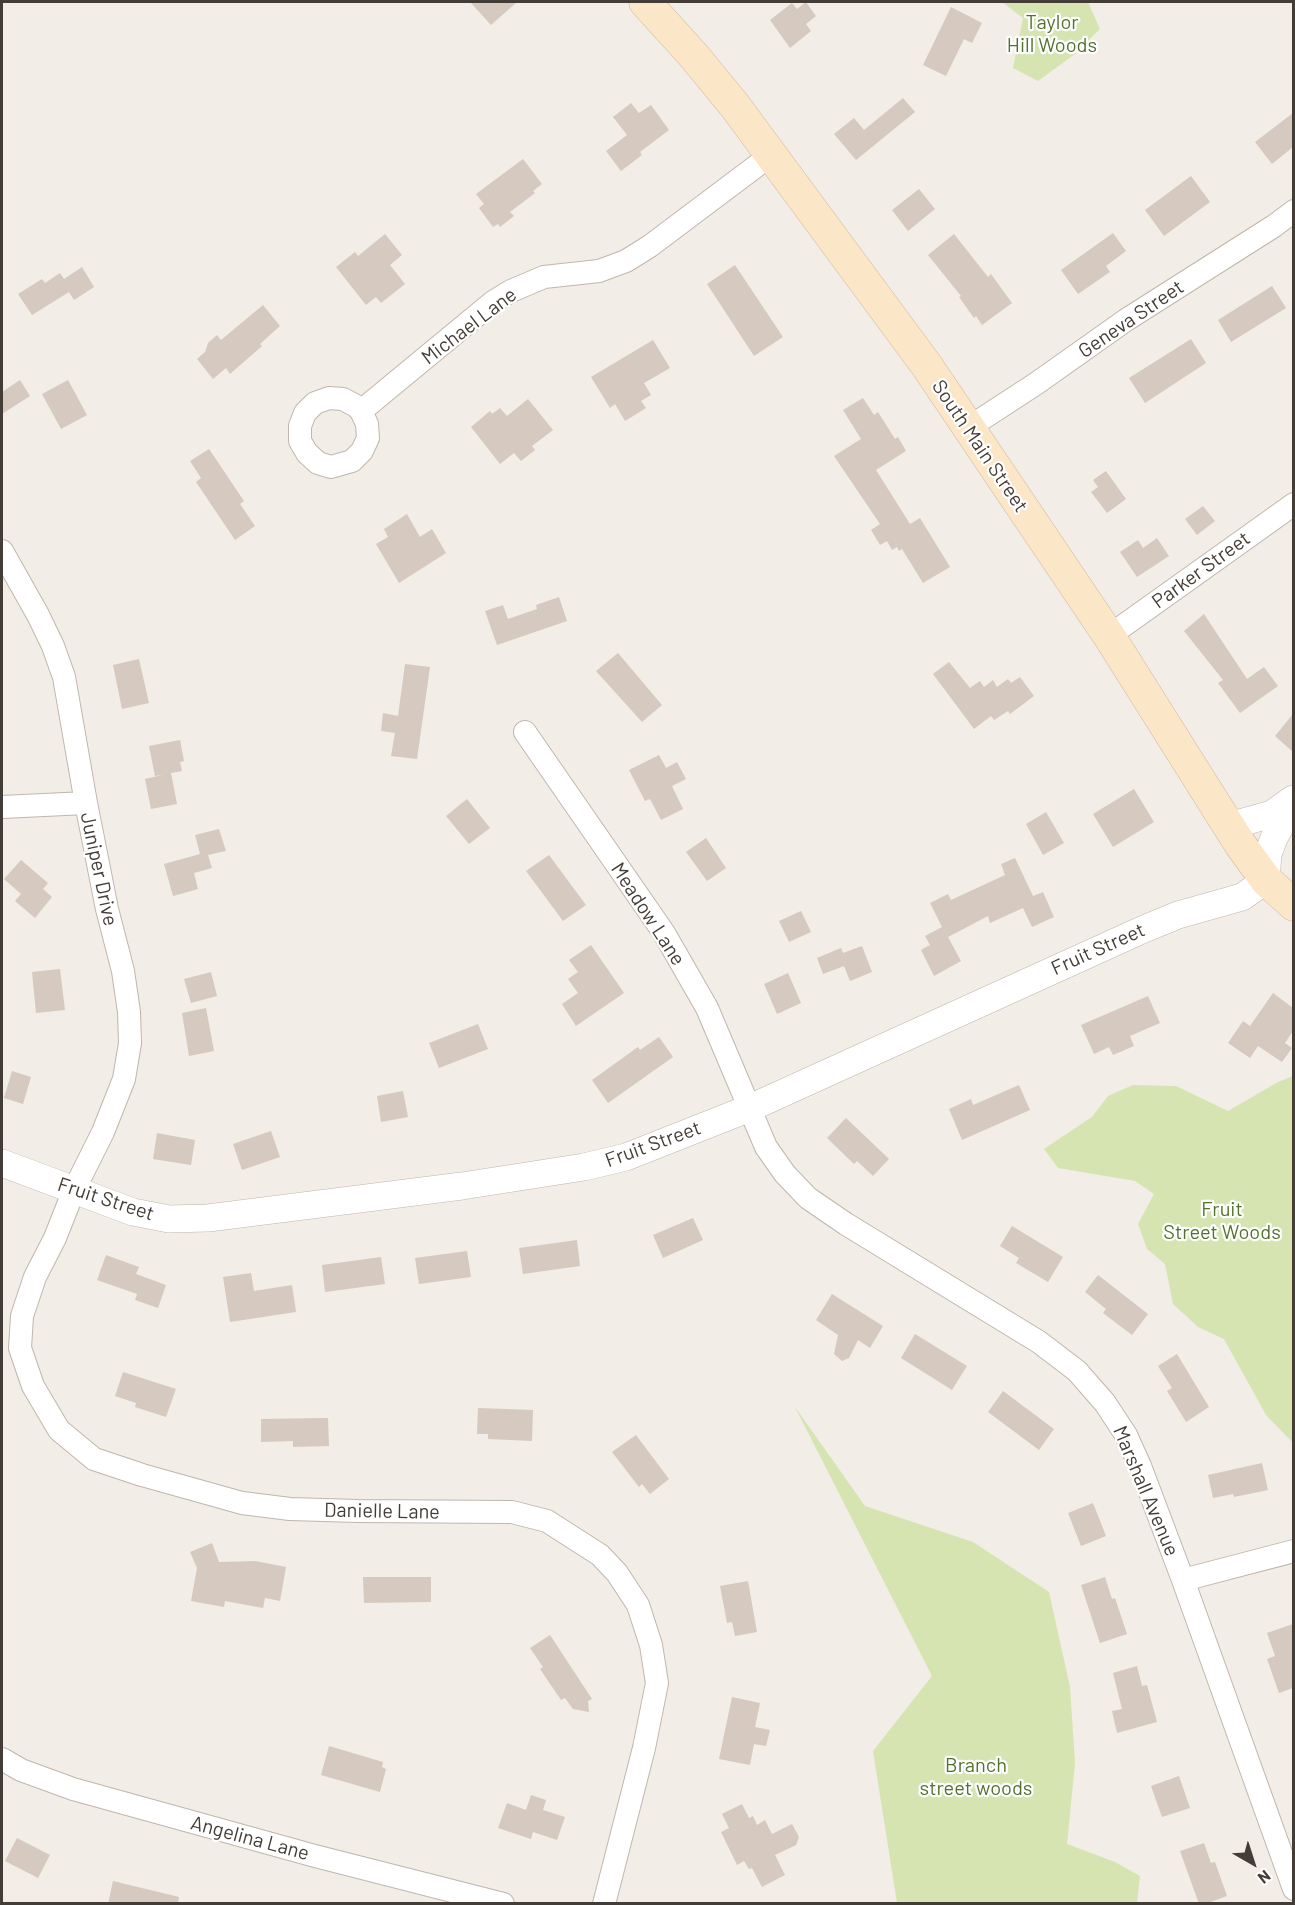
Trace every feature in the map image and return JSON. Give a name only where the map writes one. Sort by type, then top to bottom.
[{"type":"main road","name":"South Main Street","points":[[645,2],[694,56],[771,155],[927,366],[1109,636],[1229,826],[1266,880],[1293,904]]},
{"type":"street","name":"Michael Lane","points":[[361,411],[475,316],[502,297],[544,277],[599,271],[626,261],[650,246],[771,155]]},
{"type":"street","name":"Geneva Street","points":[[968,428],[1126,320],[1274,226],[1293,211]]},
{"type":"street","name":"Parker Street","points":[[1109,636],[1293,504]]},
{"type":"street","name":"Juniper Drive","points":[[2,551],[53,646],[64,677],[86,803],[107,909],[123,971],[129,1012],[130,1043],[124,1079],[103,1132],[74,1190]]},
{"type":"street","name":"Meadow Lane","points":[[525,732],[664,933],[707,1008],[750,1108]]},
{"type":"street","points":[[1229,826],[1272,814],[1293,800]]},
{"type":"street","points":[[1266,880],[1269,854],[1274,838],[1293,800]]},
{"type":"street","points":[[2,807],[86,803]]},
{"type":"street","name":"Fruit Street","points":[[2,1162],[133,1212],[168,1219],[208,1218],[462,1186],[584,1167],[626,1157],[750,1108],[1144,928],[1178,915],[1242,897],[1266,880]]},
{"type":"street","name":"Marshall Avenue","points":[[750,1108],[766,1147],[785,1174],[808,1198],[846,1224],[1039,1342],[1077,1371],[1105,1403],[1126,1435],[1183,1580],[1293,1889]]},
{"type":"street","name":"Danielle Lane","points":[[74,1190],[55,1238],[35,1276],[22,1316],[20,1348],[33,1386],[59,1430],[94,1459],[242,1503],[290,1509],[358,1512],[513,1512],[548,1521],[600,1555],[617,1573],[638,1605],[651,1645],[657,1683],[642,1759],[604,1904]]},
{"type":"street","points":[[1183,1580],[1293,1551]]},
{"type":"street","name":"Angelina Lane","points":[[2,1759],[21,1770],[72,1790],[503,1904]]},
{"type":"green space","name":"Taylor Hill Woods","points":[[1002,2],[1088,2],[1100,29],[1075,54],[1038,81],[1013,68],[1023,18]]},
{"type":"green space","name":"Fruit Street Woods","points":[[1293,1076],[1293,1443],[1266,1415],[1224,1339],[1198,1327],[1173,1304],[1165,1264],[1147,1249],[1138,1224],[1154,1194],[1135,1181],[1058,1168],[1044,1149],[1092,1117],[1108,1096],[1133,1085],[1176,1086],[1228,1111],[1278,1082]]},
{"type":"green space","name":"Branch street woods","points":[[795,1407],[865,1506],[973,1542],[1049,1592],[1070,1687],[1075,1763],[1067,1844],[1115,1862],[1140,1876],[1137,1903],[897,1903],[873,1751],[932,1676]]},
{"type":"building","points":[[470,2],[517,2],[491,25]]},
{"type":"building","points":[[806,2],[816,16],[806,24],[811,31],[790,48],[770,20],[792,3],[797,9]]},
{"type":"building","points":[[951,7],[982,23],[972,43],[964,39],[946,76],[923,65]]},
{"type":"building","points":[[903,98],[915,112],[856,160],[834,134],[854,118],[864,130]]},
{"type":"building","points":[[631,103],[639,113],[651,105],[669,130],[640,152],[642,155],[621,171],[606,151],[627,135],[613,117]]},
{"type":"building","points":[[1293,113],[1293,147],[1272,164],[1255,142]]},
{"type":"building","points":[[523,159],[542,184],[533,191],[535,193],[510,212],[514,216],[500,227],[498,224],[493,227],[479,208],[484,204],[476,194]]},
{"type":"building","points":[[1191,176],[1210,202],[1164,236],[1145,210]]},
{"type":"building","points":[[919,189],[935,209],[908,231],[892,210]]},
{"type":"building","points":[[1113,233],[1126,251],[1106,266],[1110,272],[1078,294],[1061,270]]},
{"type":"building","points":[[385,234],[402,255],[390,265],[405,284],[381,303],[376,297],[366,305],[336,267],[355,252],[358,256]]},
{"type":"building","points":[[954,234],[988,277],[991,274],[1012,303],[982,325],[976,316],[974,318],[959,297],[961,296],[928,255]]},
{"type":"building","points":[[735,265],[783,337],[754,356],[707,284]]},
{"type":"building","points":[[82,267],[94,287],[74,300],[69,292],[32,315],[18,294],[42,279],[45,283],[60,273],[64,279]]},
{"type":"building","points":[[1272,286],[1286,308],[1231,342],[1218,320]]},
{"type":"building","points":[[263,305],[280,326],[260,344],[262,346],[230,374],[226,368],[213,379],[197,359],[217,335],[221,340]]},
{"type":"building","points":[[1191,339],[1206,363],[1145,403],[1129,378]]},
{"type":"building","points":[[653,340],[670,368],[644,383],[651,395],[641,401],[646,408],[625,421],[615,404],[610,408],[591,377]]},
{"type":"building","points":[[20,380],[30,396],[2,414],[2,392]]},
{"type":"building","points":[[68,380],[87,415],[61,429],[42,394]]},
{"type":"building","points":[[863,398],[874,415],[878,412],[895,439],[898,437],[906,451],[876,470],[910,524],[920,518],[950,567],[923,583],[902,549],[899,551],[897,547],[892,550],[887,541],[880,545],[871,530],[880,524],[834,456],[861,439],[843,410]]},
{"type":"building","points":[[528,399],[553,430],[532,446],[535,450],[521,461],[514,453],[500,464],[471,427],[490,411],[492,414],[500,408],[507,416]]},
{"type":"building","points":[[209,449],[244,501],[240,504],[255,526],[235,540],[196,482],[201,478],[190,461]]},
{"type":"building","points":[[1106,471],[1126,499],[1107,513],[1091,492],[1098,487],[1093,480]]},
{"type":"building","points":[[1203,506],[1215,521],[1197,535],[1185,519]]},
{"type":"building","points":[[407,514],[420,537],[432,529],[446,553],[399,583],[376,544],[388,537],[384,529]]},
{"type":"building","points":[[1157,538],[1169,556],[1137,577],[1120,552],[1138,540],[1143,548]]},
{"type":"building","points":[[559,597],[567,621],[497,645],[485,611],[503,605],[508,619],[537,609],[536,605]]},
{"type":"building","points":[[1204,614],[1247,679],[1264,667],[1278,686],[1240,713],[1218,683],[1223,680],[1184,631]]},
{"type":"building","points":[[618,653],[662,705],[642,722],[596,671]]},
{"type":"building","points":[[139,659],[149,703],[122,709],[113,665]]},
{"type":"building","points":[[949,662],[970,688],[980,681],[984,687],[993,680],[997,687],[1008,679],[1011,683],[1020,677],[1034,696],[1010,714],[1008,711],[994,720],[991,716],[974,729],[933,674]]},
{"type":"building","points":[[405,664],[430,667],[417,759],[391,756],[395,733],[381,731],[383,713],[398,716]]},
{"type":"building","points":[[1293,714],[1293,752],[1275,736]]},
{"type":"building","points":[[180,740],[184,761],[180,762],[182,771],[171,773],[177,804],[151,809],[145,779],[162,775],[155,776],[149,746]]},
{"type":"building","points":[[659,755],[666,768],[677,762],[686,779],[672,786],[683,809],[661,820],[650,799],[645,801],[629,770]]},
{"type":"building","points":[[1134,789],[1154,822],[1113,847],[1093,814]]},
{"type":"building","points":[[467,799],[490,828],[469,844],[446,816]]},
{"type":"building","points":[[1046,812],[1064,843],[1043,855],[1026,824]]},
{"type":"building","points":[[219,829],[226,851],[208,855],[212,868],[194,873],[198,889],[173,896],[164,864],[200,854],[195,835]]},
{"type":"building","points":[[706,838],[726,868],[707,881],[686,852]]},
{"type":"building","points":[[549,855],[586,905],[563,921],[526,871]]},
{"type":"building","points":[[1015,858],[1033,896],[1043,892],[1054,917],[1032,927],[1023,908],[990,923],[988,916],[948,937],[961,961],[934,976],[921,950],[930,945],[925,936],[942,927],[930,903],[948,894],[951,900],[1005,875],[1001,864]]},
{"type":"building","points":[[21,860],[48,883],[43,889],[52,897],[35,918],[15,901],[21,894],[4,879]]},
{"type":"building","points":[[801,911],[811,932],[789,942],[779,921]]},
{"type":"building","points":[[591,945],[624,993],[576,1026],[562,1004],[578,993],[568,979],[578,972],[569,960]]},
{"type":"building","points":[[862,946],[872,972],[850,981],[844,966],[823,974],[817,958],[841,948],[843,953]]},
{"type":"building","points":[[60,969],[65,1010],[36,1013],[32,972]]},
{"type":"building","points":[[211,972],[217,996],[191,1003],[184,979]]},
{"type":"building","points":[[788,973],[801,1003],[777,1014],[764,984]]},
{"type":"building","points":[[1273,993],[1293,1008],[1293,1031],[1285,1043],[1292,1048],[1282,1062],[1258,1046],[1250,1058],[1228,1043],[1243,1021],[1250,1026]]},
{"type":"building","points":[[1148,996],[1160,1023],[1130,1036],[1134,1046],[1113,1055],[1109,1047],[1094,1054],[1081,1025]]},
{"type":"building","points":[[206,1008],[214,1051],[189,1056],[182,1013]]},
{"type":"building","points":[[478,1024],[488,1049],[439,1068],[429,1043]]},
{"type":"building","points":[[659,1037],[673,1057],[608,1103],[592,1080],[638,1047],[640,1050]]},
{"type":"building","points":[[12,1071],[31,1077],[23,1104],[4,1098]]},
{"type":"building","points":[[1019,1085],[1030,1110],[962,1140],[949,1109],[971,1099],[973,1105]]},
{"type":"building","points":[[403,1091],[408,1117],[381,1122],[377,1096]]},
{"type":"building","points":[[846,1118],[889,1159],[873,1176],[857,1161],[854,1164],[827,1138]]},
{"type":"building","points":[[271,1131],[280,1157],[242,1170],[233,1144]]},
{"type":"building","points":[[157,1133],[195,1140],[191,1165],[153,1159]]},
{"type":"building","points":[[693,1218],[703,1240],[663,1258],[653,1235]]},
{"type":"building","points":[[1012,1226],[1063,1257],[1048,1282],[1016,1263],[1019,1258],[1000,1246]]},
{"type":"building","points":[[577,1240],[580,1266],[523,1274],[519,1248]]},
{"type":"building","points":[[467,1251],[471,1277],[419,1284],[415,1258]]},
{"type":"building","points":[[106,1255],[139,1267],[136,1274],[166,1285],[158,1308],[135,1300],[137,1294],[97,1280]]},
{"type":"building","points":[[381,1257],[385,1284],[325,1292],[322,1265]]},
{"type":"building","points":[[251,1273],[254,1291],[292,1285],[296,1312],[230,1322],[223,1277]]},
{"type":"building","points":[[1098,1275],[1148,1314],[1132,1335],[1103,1313],[1106,1309],[1085,1292]]},
{"type":"building","points":[[832,1294],[883,1326],[870,1348],[858,1340],[849,1358],[842,1361],[834,1354],[838,1335],[816,1320]]},
{"type":"building","points":[[915,1334],[967,1366],[952,1390],[901,1358]]},
{"type":"building","points":[[1177,1354],[1209,1407],[1186,1422],[1167,1391],[1172,1388],[1158,1366]]},
{"type":"building","points":[[123,1372],[176,1389],[166,1417],[135,1407],[136,1403],[115,1396]]},
{"type":"building","points":[[1003,1391],[1054,1429],[1039,1450],[988,1412]]},
{"type":"building","points":[[478,1408],[533,1410],[532,1441],[488,1439],[488,1434],[477,1434]]},
{"type":"building","points":[[328,1418],[329,1446],[293,1447],[293,1441],[261,1442],[261,1419]]},
{"type":"building","points":[[636,1435],[669,1479],[650,1494],[642,1484],[639,1487],[612,1452]]},
{"type":"building","points":[[1262,1463],[1268,1490],[1234,1497],[1233,1494],[1213,1498],[1208,1475]]},
{"type":"building","points":[[1093,1503],[1106,1536],[1081,1546],[1068,1513]]},
{"type":"building","points":[[212,1543],[219,1562],[255,1561],[286,1567],[280,1601],[265,1598],[263,1608],[225,1601],[224,1607],[191,1601],[197,1568],[190,1552]]},
{"type":"building","points":[[363,1577],[431,1577],[431,1602],[364,1603]]},
{"type":"building","points":[[1105,1577],[1127,1634],[1100,1643],[1081,1585]]},
{"type":"building","points":[[748,1581],[757,1632],[735,1636],[732,1622],[727,1623],[720,1586]]},
{"type":"building","points":[[1293,1624],[1293,1688],[1279,1693],[1267,1659],[1275,1656],[1267,1633]]},
{"type":"building","points":[[550,1635],[592,1699],[588,1701],[589,1712],[573,1709],[565,1698],[561,1700],[540,1669],[543,1667],[530,1648]]},
{"type":"building","points":[[1137,1666],[1142,1686],[1147,1685],[1157,1722],[1117,1733],[1112,1711],[1122,1709],[1113,1673]]},
{"type":"building","points":[[732,1697],[760,1703],[755,1727],[770,1730],[766,1746],[754,1744],[750,1765],[719,1759]]},
{"type":"building","points":[[329,1746],[383,1762],[382,1767],[386,1769],[380,1792],[321,1775]]},
{"type":"building","points":[[1179,1776],[1190,1808],[1162,1817],[1151,1786]]},
{"type":"building","points":[[531,1795],[546,1800],[543,1810],[565,1817],[557,1840],[533,1832],[531,1839],[498,1828],[507,1803],[526,1810]]},
{"type":"building","points":[[742,1804],[749,1818],[753,1816],[757,1825],[765,1820],[772,1834],[792,1824],[799,1837],[796,1845],[775,1855],[785,1875],[762,1887],[752,1868],[749,1869],[744,1861],[737,1865],[721,1832],[729,1828],[722,1814]]},
{"type":"building","points":[[17,1838],[50,1855],[38,1878],[5,1861]]},
{"type":"building","points":[[1204,1843],[1211,1863],[1215,1862],[1227,1896],[1199,1904],[1180,1851]]},
{"type":"building","points":[[113,1881],[179,1897],[178,1904],[108,1904]]}]
